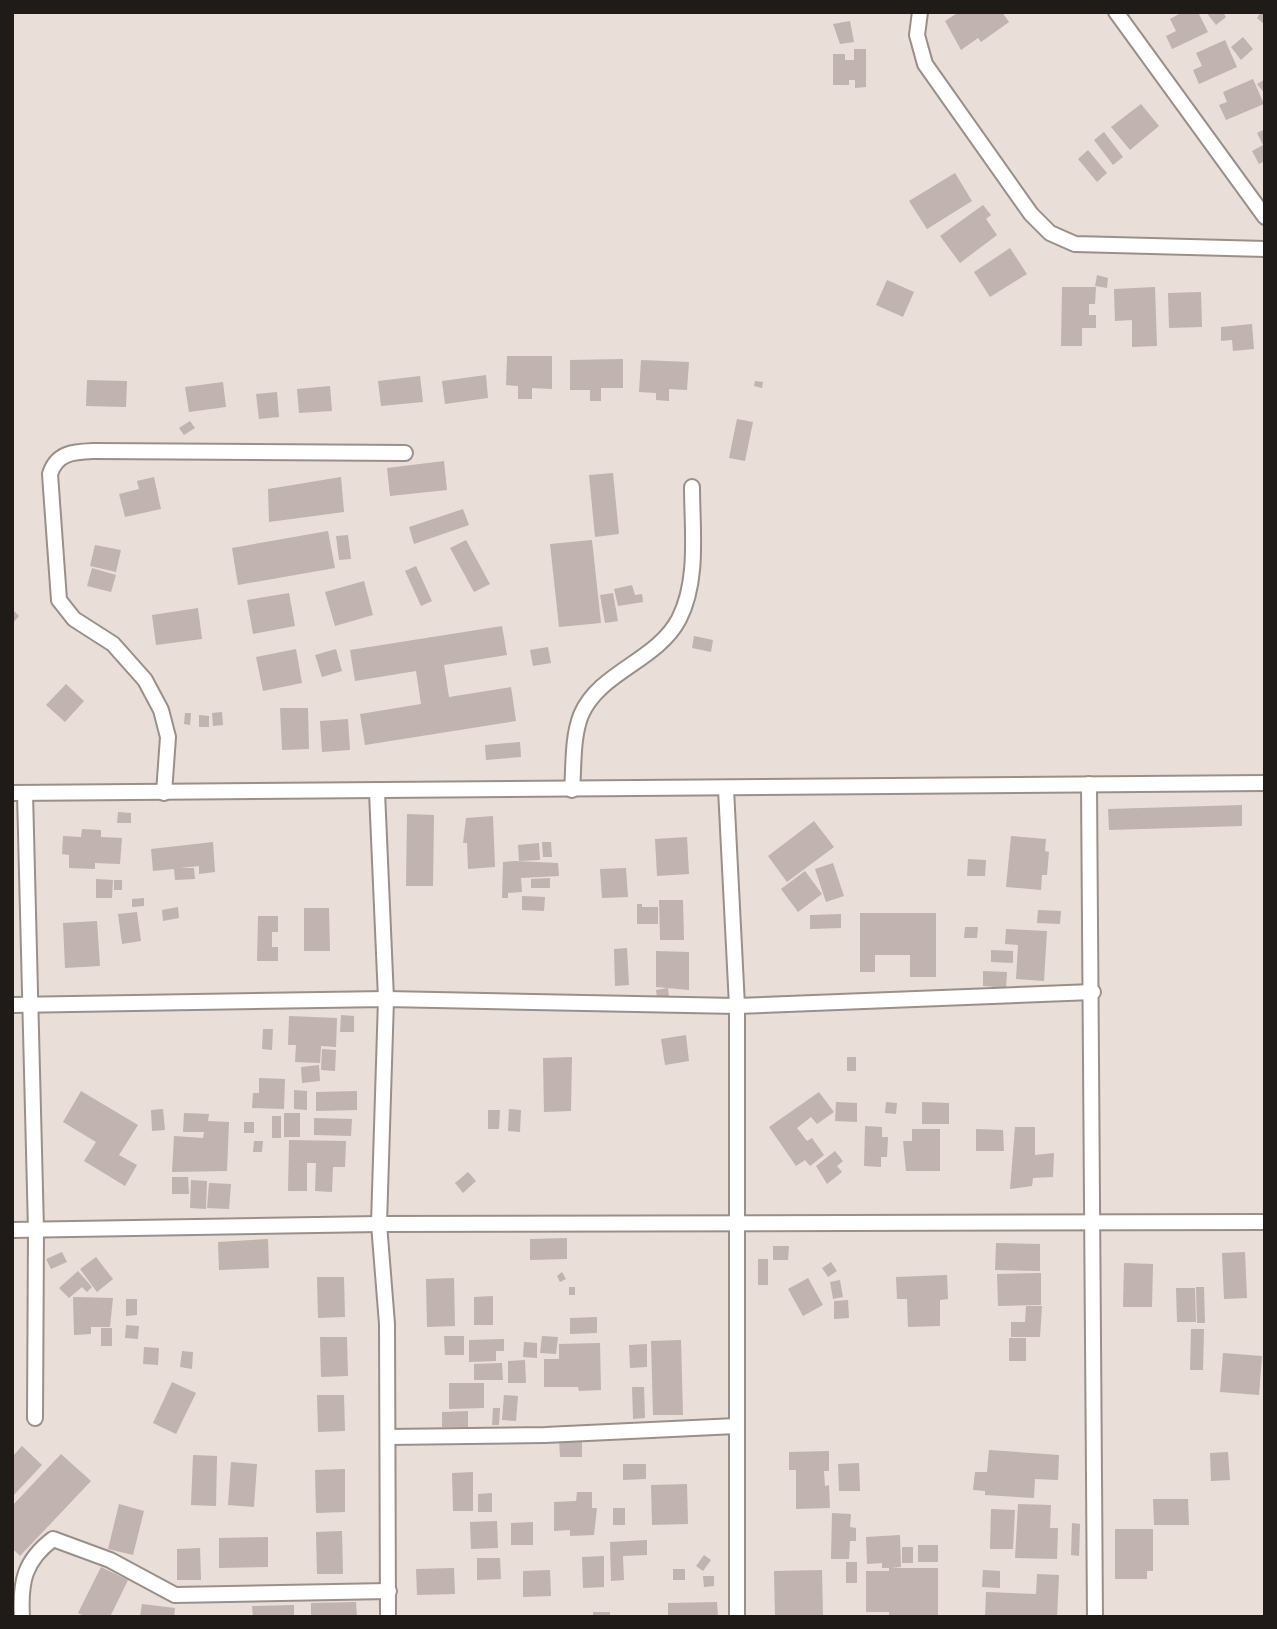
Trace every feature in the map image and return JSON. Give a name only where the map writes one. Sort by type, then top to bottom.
[{"type":"street","points":[[920,12],[917,35],[925,64],[1031,214],[1050,233],[1075,244],[1265,249]]},
{"type":"street","points":[[1116,12],[1265,217]]},
{"type":"street","points":[[163,793],[168,737],[161,710],[145,680],[113,644],[74,619],[56,591],[50,474],[53,463],[63,455],[95,451],[405,453]]},
{"type":"street","points":[[572,790],[577,730],[591,700],[668,637],[680,617],[691,577],[692,487]]},
{"type":"street","points":[[35,1418],[36,1230],[19,793],[1265,783]]},
{"type":"street","points":[[1089,784],[1093,992],[1090,1221],[1095,1617]]},
{"type":"street","points":[[726,789],[737,1006],[737,1617]]},
{"type":"street","points":[[377,792],[386,999],[379,1224],[387,1324],[388,1617]]},
{"type":"street","points":[[12,1005],[386,999],[737,1006],[1093,992]]},
{"type":"street","points":[[12,1230],[379,1224],[1265,1222]]},
{"type":"street","points":[[388,1437],[545,1436],[736,1426]]},
{"type":"street","points":[[22,1617],[23,1574],[36,1553],[52,1539],[66,1541],[110,1560],[175,1595],[389,1591]]},
{"type":"building","points":[[959,12],[1002,12],[1009,22],[981,42],[978,38],[961,50],[945,21]]},
{"type":"building","points":[[1183,12],[1198,12],[1208,32],[1172,49],[1166,36],[1176,31],[1170,19]]},
{"type":"building","points":[[1206,12],[1223,12],[1226,17],[1216,25]]},
{"type":"building","points":[[1261,12],[1265,12],[1265,25],[1257,18]]},
{"type":"building","points":[[850,21],[854,42],[840,44],[833,24]]},
{"type":"building","points":[[1243,37],[1253,49],[1241,60],[1231,47]]},
{"type":"building","points":[[1225,40],[1237,67],[1199,84],[1193,70],[1202,66],[1196,53]]},
{"type":"building","points":[[854,49],[866,49],[866,87],[855,88],[855,80],[849,80],[849,85],[833,85],[833,54],[845,54],[845,60],[854,60]]},
{"type":"building","points":[[1253,79],[1264,104],[1226,120],[1219,105],[1227,102],[1223,92]]},
{"type":"building","points":[[1265,79],[1265,94],[1257,84]]},
{"type":"building","points":[[1141,104],[1159,126],[1130,150],[1111,127]]},
{"type":"building","points":[[1265,129],[1265,161],[1259,164],[1252,151],[1263,145],[1257,133]]},
{"type":"building","points":[[1104,132],[1123,157],[1113,165],[1094,140]]},
{"type":"building","points":[[1088,150],[1107,173],[1097,182],[1078,159]]},
{"type":"building","points":[[955,173],[972,201],[927,229],[909,201]]},
{"type":"building","points":[[983,205],[991,215],[986,219],[997,235],[960,263],[940,236]]},
{"type":"building","points":[[1010,248],[1027,274],[990,297],[974,272]]},
{"type":"building","points":[[1097,275],[1108,278],[1107,288],[1095,286]]},
{"type":"building","points":[[887,280],[914,292],[903,317],[876,305]]},
{"type":"building","points":[[1062,287],[1096,287],[1095,304],[1089,304],[1089,315],[1096,315],[1096,328],[1082,328],[1082,346],[1061,346]]},
{"type":"building","points":[[1155,287],[1157,346],[1132,347],[1132,320],[1115,321],[1114,289]]},
{"type":"building","points":[[1201,292],[1202,327],[1169,328],[1168,293]]},
{"type":"building","points":[[1252,324],[1254,349],[1233,351],[1232,340],[1221,341],[1221,327]]},
{"type":"building","points":[[507,356],[552,356],[552,389],[532,388],[532,399],[518,399],[518,386],[506,385]]},
{"type":"building","points":[[623,359],[623,388],[601,388],[601,401],[590,401],[590,390],[570,390],[570,360]]},
{"type":"building","points":[[641,360],[689,362],[687,390],[669,389],[669,401],[656,400],[656,393],[639,392]]},
{"type":"building","points":[[486,375],[488,398],[445,404],[442,381]]},
{"type":"building","points":[[420,376],[423,402],[381,406],[378,381]]},
{"type":"building","points":[[87,380],[127,381],[126,407],[86,406]]},
{"type":"building","points":[[755,381],[763,382],[762,388],[754,386]]},
{"type":"building","points":[[223,382],[226,407],[189,412],[185,387]]},
{"type":"building","points":[[330,386],[332,411],[299,413],[297,389]]},
{"type":"building","points":[[277,392],[279,417],[259,419],[256,394]]},
{"type":"building","points":[[737,419],[753,422],[745,461],[729,458]]},
{"type":"building","points":[[190,421],[195,428],[184,435],[179,428]]},
{"type":"building","points":[[444,461],[447,490],[390,496],[387,468]]},
{"type":"building","points":[[613,473],[619,534],[595,537],[589,475]]},
{"type":"building","points":[[154,477],[161,509],[125,517],[119,494],[139,489],[137,481]]},
{"type":"building","points":[[341,477],[344,512],[269,522],[268,489]]},
{"type":"building","points":[[463,509],[469,525],[414,544],[409,527]]},
{"type":"building","points":[[328,531],[335,568],[238,585],[232,548]]},
{"type":"building","points":[[348,535],[351,559],[339,560],[336,536]]},
{"type":"building","points":[[466,540],[490,584],[474,592],[450,548]]},
{"type":"building","points":[[592,540],[601,623],[559,627],[550,544]]},
{"type":"building","points":[[95,545],[121,550],[116,572],[90,566]]},
{"type":"building","points":[[416,566],[432,601],[421,606],[405,571]]},
{"type":"building","points":[[92,568],[116,575],[111,592],[87,586]]},
{"type":"building","points":[[364,581],[373,615],[335,626],[325,592]]},
{"type":"building","points":[[632,585],[635,595],[642,594],[643,602],[618,606],[614,589]]},
{"type":"building","points":[[289,593],[295,626],[253,634],[247,600]]},
{"type":"building","points":[[613,593],[618,621],[605,623],[600,595]]},
{"type":"building","points":[[198,608],[202,639],[156,645],[152,615]]},
{"type":"building","points":[[12,609],[19,616],[12,624]]},
{"type":"building","points":[[502,626],[507,655],[444,665],[449,697],[511,687],[516,721],[365,745],[360,714],[421,704],[416,671],[355,681],[350,650]]},
{"type":"building","points":[[694,636],[713,640],[711,652],[692,648]]},
{"type":"building","points":[[548,647],[551,663],[533,666],[530,650]]},
{"type":"building","points":[[296,649],[302,683],[263,691],[256,657]]},
{"type":"building","points":[[336,649],[342,671],[322,677],[315,655]]},
{"type":"building","points":[[66,684],[84,701],[65,722],[46,705]]},
{"type":"building","points":[[280,708],[308,708],[309,749],[282,750]]},
{"type":"building","points":[[222,712],[223,725],[213,726],[212,713]]},
{"type":"building","points":[[185,713],[191,713],[190,725],[184,724]]},
{"type":"building","points":[[199,715],[209,716],[209,727],[199,727]]},
{"type":"building","points":[[348,719],[350,750],[322,752],[320,721]]},
{"type":"building","points":[[520,742],[521,757],[486,760],[485,745]]},
{"type":"building","points":[[1242,805],[1242,826],[1109,830],[1108,809]]},
{"type":"building","points":[[118,812],[131,813],[131,823],[117,823]]},
{"type":"building","points":[[407,814],[434,815],[433,886],[406,886]]},
{"type":"building","points":[[493,816],[495,867],[468,869],[467,843],[463,843],[466,818]]},
{"type":"building","points":[[814,821],[834,847],[787,882],[768,856]]},
{"type":"building","points":[[82,829],[101,830],[101,837],[122,838],[120,864],[95,863],[95,869],[69,868],[69,855],[62,854],[63,836],[81,837]]},
{"type":"building","points":[[1011,836],[1046,839],[1045,851],[1049,852],[1047,875],[1042,875],[1041,890],[1006,887]]},
{"type":"building","points":[[687,837],[689,874],[657,876],[655,839]]},
{"type":"building","points":[[213,842],[215,872],[199,874],[199,866],[180,868],[194,868],[195,879],[175,880],[174,869],[153,871],[151,849]]},
{"type":"building","points":[[542,842],[551,842],[552,857],[543,857]]},
{"type":"building","points":[[539,843],[540,860],[519,861],[518,845]]},
{"type":"building","points":[[968,859],[986,860],[985,876],[967,876]]},
{"type":"building","points":[[503,862],[558,863],[559,876],[521,878],[522,892],[508,893],[508,898],[502,898]]},
{"type":"building","points":[[833,863],[844,896],[826,902],[815,869]]},
{"type":"building","points":[[626,868],[628,897],[602,898],[600,869]]},
{"type":"building","points":[[805,871],[822,894],[798,912],[781,889]]},
{"type":"building","points":[[550,878],[550,888],[531,888],[531,879]]},
{"type":"building","points":[[96,879],[113,880],[112,898],[96,898]]},
{"type":"building","points":[[114,880],[122,880],[122,890],[114,890]]},
{"type":"building","points":[[522,896],[545,897],[544,911],[522,910]]},
{"type":"building","points":[[144,898],[144,906],[132,907],[132,899]]},
{"type":"building","points":[[659,900],[683,900],[684,940],[660,940]]},
{"type":"building","points":[[637,904],[642,904],[642,907],[658,907],[658,924],[637,924]]},
{"type":"building","points":[[178,907],[179,918],[163,921],[162,910]]},
{"type":"building","points":[[304,908],[329,908],[330,951],[304,951]]},
{"type":"building","points":[[1038,910],[1061,911],[1060,924],[1037,923]]},
{"type":"building","points":[[137,912],[141,941],[122,944],[118,914]]},
{"type":"building","points":[[860,913],[936,913],[936,977],[910,977],[910,955],[875,955],[875,972],[860,972]]},
{"type":"building","points":[[841,914],[841,928],[810,929],[810,915]]},
{"type":"building","points":[[258,916],[278,916],[278,932],[272,932],[272,947],[278,947],[278,961],[257,961]]},
{"type":"building","points":[[97,921],[100,966],[65,968],[63,923]]},
{"type":"building","points":[[965,927],[978,927],[977,938],[964,938]]},
{"type":"building","points":[[1006,929],[1047,931],[1044,981],[1016,979],[1018,945],[1005,944]]},
{"type":"building","points":[[627,948],[629,985],[615,986],[614,949]]},
{"type":"building","points":[[991,950],[1013,951],[1013,963],[991,962]]},
{"type":"building","points":[[656,951],[689,952],[689,990],[656,987]]},
{"type":"building","points":[[983,971],[1007,972],[1006,988],[983,986]]},
{"type":"building","points":[[668,988],[669,996],[657,998],[656,990]]},
{"type":"building","points":[[341,1015],[354,1016],[354,1032],[340,1032]]},
{"type":"building","points":[[289,1016],[337,1018],[336,1047],[321,1046],[320,1063],[295,1062],[296,1045],[288,1045]]},
{"type":"building","points":[[263,1029],[273,1029],[272,1050],[262,1049]]},
{"type":"building","points":[[686,1035],[689,1061],[665,1065],[661,1039]]},
{"type":"building","points":[[322,1049],[336,1050],[335,1071],[321,1070]]},
{"type":"building","points":[[572,1057],[571,1111],[544,1112],[543,1058]]},
{"type":"building","points":[[847,1057],[856,1057],[856,1071],[847,1071]]},
{"type":"building","points":[[319,1065],[320,1081],[302,1083],[301,1067]]},
{"type":"building","points":[[259,1078],[285,1079],[284,1109],[252,1108],[253,1093],[259,1093]]},
{"type":"building","points":[[294,1090],[307,1091],[307,1110],[294,1109]]},
{"type":"building","points":[[81,1091],[138,1125],[119,1155],[137,1165],[125,1186],[84,1161],[96,1142],[63,1122]]},
{"type":"building","points":[[357,1091],[357,1110],[316,1111],[316,1092]]},
{"type":"building","points":[[819,1092],[834,1112],[817,1124],[811,1117],[797,1128],[807,1141],[812,1138],[824,1155],[810,1166],[805,1160],[796,1166],[769,1127]]},
{"type":"building","points":[[836,1102],[857,1103],[857,1122],[835,1121]]},
{"type":"building","points":[[886,1102],[897,1103],[896,1114],[885,1113]]},
{"type":"building","points":[[922,1102],[949,1103],[949,1124],[922,1124]]},
{"type":"building","points":[[163,1109],[165,1130],[152,1131],[151,1110]]},
{"type":"building","points":[[509,1109],[521,1110],[520,1132],[508,1131]]},
{"type":"building","points":[[488,1110],[500,1110],[499,1129],[488,1129]]},
{"type":"building","points":[[184,1113],[209,1114],[208,1121],[229,1122],[227,1171],[172,1172],[174,1136],[203,1138],[204,1132],[183,1132]]},
{"type":"building","points":[[284,1113],[300,1113],[300,1137],[284,1137]]},
{"type":"building","points":[[272,1116],[281,1116],[281,1138],[272,1138]]},
{"type":"building","points":[[314,1118],[352,1119],[351,1136],[314,1135]]},
{"type":"building","points":[[244,1122],[254,1122],[254,1133],[244,1133]]},
{"type":"building","points":[[865,1126],[882,1127],[882,1137],[888,1137],[887,1157],[881,1157],[881,1167],[864,1166]]},
{"type":"building","points":[[1015,1127],[1035,1127],[1035,1155],[1054,1153],[1053,1177],[1033,1178],[1032,1186],[1010,1189]]},
{"type":"building","points":[[912,1129],[940,1129],[940,1171],[906,1171],[903,1141],[912,1141]]},
{"type":"building","points":[[976,1129],[1003,1130],[1004,1151],[976,1151]]},
{"type":"building","points":[[289,1140],[346,1141],[345,1167],[333,1167],[332,1192],[315,1191],[316,1163],[307,1163],[307,1191],[288,1191]]},
{"type":"building","points":[[254,1141],[263,1141],[262,1152],[253,1152]]},
{"type":"building","points":[[835,1151],[843,1161],[837,1166],[842,1172],[827,1184],[816,1166]]},
{"type":"building","points":[[468,1172],[476,1181],[463,1193],[455,1183]]},
{"type":"building","points":[[172,1177],[188,1177],[189,1194],[172,1194]]},
{"type":"building","points":[[191,1180],[207,1181],[206,1209],[190,1208]]},
{"type":"building","points":[[209,1183],[231,1184],[229,1209],[207,1208]]},
{"type":"building","points":[[567,1238],[567,1259],[530,1260],[530,1239]]},
{"type":"building","points":[[268,1239],[269,1268],[219,1270],[218,1242]]},
{"type":"building","points":[[996,1243],[1040,1244],[1040,1271],[995,1270]]},
{"type":"building","points":[[773,1246],[789,1246],[788,1260],[773,1260]]},
{"type":"building","points":[[62,1252],[67,1262],[51,1269],[46,1259]]},
{"type":"building","points":[[1245,1252],[1247,1298],[1224,1299],[1222,1253]]},
{"type":"building","points":[[96,1257],[113,1279],[97,1292],[80,1269]]},
{"type":"building","points":[[758,1259],[768,1259],[768,1285],[758,1285]]},
{"type":"building","points":[[831,1262],[837,1271],[828,1277],[822,1268]]},
{"type":"building","points":[[1124,1263],[1153,1264],[1152,1307],[1123,1307]]},
{"type":"building","points":[[78,1271],[92,1287],[87,1292],[82,1287],[69,1298],[59,1288]]},
{"type":"building","points":[[562,1272],[566,1279],[560,1282],[557,1276]]},
{"type":"building","points":[[1041,1273],[1041,1305],[998,1306],[997,1274]]},
{"type":"building","points":[[947,1275],[948,1299],[940,1300],[940,1326],[908,1327],[907,1299],[897,1299],[896,1277]]},
{"type":"building","points":[[317,1277],[344,1277],[345,1317],[318,1318]]},
{"type":"building","points":[[454,1278],[455,1326],[427,1327],[426,1279]]},
{"type":"building","points":[[808,1278],[823,1305],[803,1316],[788,1289]]},
{"type":"building","points":[[840,1280],[843,1297],[833,1299],[830,1282]]},
{"type":"building","points":[[569,1287],[575,1287],[575,1295],[569,1295]]},
{"type":"building","points":[[1196,1287],[1204,1287],[1205,1323],[1197,1323]]},
{"type":"building","points":[[1176,1288],[1195,1288],[1196,1322],[1177,1322]]},
{"type":"building","points":[[493,1296],[493,1325],[474,1325],[474,1297]]},
{"type":"building","points":[[73,1297],[113,1298],[110,1327],[91,1327],[91,1334],[74,1335]]},
{"type":"building","points":[[126,1299],[137,1299],[137,1315],[126,1316]]},
{"type":"building","points":[[848,1300],[849,1318],[834,1319],[834,1301]]},
{"type":"building","points":[[1026,1306],[1042,1306],[1040,1337],[1011,1337],[1011,1322],[1025,1322]]},
{"type":"building","points":[[597,1317],[597,1333],[570,1334],[570,1318]]},
{"type":"building","points":[[126,1325],[139,1326],[138,1339],[125,1338]]},
{"type":"building","points":[[101,1328],[112,1328],[112,1346],[101,1346]]},
{"type":"building","points":[[1191,1329],[1204,1329],[1203,1370],[1190,1370]]},
{"type":"building","points":[[444,1336],[464,1336],[464,1355],[445,1355]]},
{"type":"building","points":[[542,1336],[558,1337],[556,1354],[540,1353]]},
{"type":"building","points":[[320,1337],[347,1337],[348,1376],[321,1377]]},
{"type":"building","points":[[1009,1338],[1026,1338],[1026,1361],[1009,1361]]},
{"type":"building","points":[[504,1339],[504,1351],[496,1351],[496,1361],[469,1362],[469,1340]]},
{"type":"building","points":[[681,1340],[683,1415],[653,1415],[651,1341]]},
{"type":"building","points":[[524,1342],[537,1343],[537,1358],[523,1357]]},
{"type":"building","points":[[600,1343],[601,1390],[579,1391],[578,1387],[544,1387],[544,1359],[559,1359],[559,1344]]},
{"type":"building","points":[[647,1344],[647,1367],[630,1368],[629,1345]]},
{"type":"building","points":[[144,1347],[159,1348],[158,1365],[143,1364]]},
{"type":"building","points":[[182,1351],[193,1352],[192,1369],[180,1367]]},
{"type":"building","points":[[1223,1353],[1262,1356],[1259,1395],[1220,1392]]},
{"type":"building","points":[[525,1360],[526,1383],[508,1383],[508,1361]]},
{"type":"building","points":[[502,1363],[503,1380],[474,1380],[474,1364]]},
{"type":"building","points":[[172,1382],[196,1393],[176,1434],[153,1423]]},
{"type":"building","points":[[449,1383],[484,1383],[484,1408],[449,1409]]},
{"type":"building","points":[[632,1387],[644,1387],[645,1418],[633,1419]]},
{"type":"building","points":[[317,1395],[344,1395],[345,1431],[318,1432]]},
{"type":"building","points":[[504,1395],[518,1396],[516,1421],[502,1420]]},
{"type":"building","points":[[493,1408],[500,1408],[499,1425],[492,1425]]},
{"type":"building","points":[[468,1411],[468,1427],[442,1427],[442,1412]]},
{"type":"building","points":[[582,1439],[582,1457],[560,1457],[559,1440]]},
{"type":"building","points":[[22,1446],[42,1465],[12,1497],[12,1457]]},
{"type":"building","points":[[989,1450],[1059,1455],[1058,1480],[1035,1479],[1034,1498],[985,1495],[985,1491],[973,1490],[975,1472],[987,1472]]},
{"type":"building","points":[[829,1451],[829,1471],[824,1471],[825,1486],[829,1485],[830,1508],[796,1509],[796,1470],[789,1470],[789,1452]]},
{"type":"building","points":[[1228,1452],[1230,1480],[1211,1481],[1210,1453]]},
{"type":"building","points":[[61,1454],[91,1481],[20,1556],[12,1548],[12,1506]]},
{"type":"building","points":[[193,1455],[217,1456],[216,1506],[191,1505]]},
{"type":"building","points":[[231,1462],[257,1464],[254,1507],[228,1505]]},
{"type":"building","points":[[859,1463],[860,1491],[839,1491],[838,1464]]},
{"type":"building","points":[[623,1464],[646,1464],[646,1479],[623,1480]]},
{"type":"building","points":[[345,1469],[345,1512],[316,1513],[315,1470]]},
{"type":"building","points":[[473,1472],[473,1511],[453,1511],[452,1473]]},
{"type":"building","points":[[687,1484],[688,1524],[652,1525],[651,1485]]},
{"type":"building","points":[[577,1492],[592,1492],[592,1508],[597,1508],[594,1535],[570,1536],[570,1530],[554,1531],[554,1502],[576,1501]]},
{"type":"building","points":[[492,1493],[492,1512],[478,1512],[478,1494]]},
{"type":"building","points":[[1153,1499],[1188,1499],[1189,1525],[1154,1525]]},
{"type":"building","points":[[119,1504],[144,1511],[133,1555],[108,1549]]},
{"type":"building","points":[[1018,1504],[1051,1505],[1050,1528],[1058,1528],[1057,1559],[1015,1558]]},
{"type":"building","points":[[613,1508],[625,1508],[625,1525],[613,1525]]},
{"type":"building","points":[[991,1509],[1015,1510],[1013,1549],[990,1549]]},
{"type":"building","points":[[832,1513],[851,1514],[850,1527],[856,1528],[856,1541],[850,1541],[849,1559],[831,1559]]},
{"type":"building","points":[[497,1521],[498,1548],[471,1549],[470,1522]]},
{"type":"building","points":[[533,1522],[533,1545],[511,1545],[511,1523]]},
{"type":"building","points":[[1072,1523],[1080,1524],[1079,1556],[1071,1555]]},
{"type":"building","points":[[1115,1529],[1153,1529],[1153,1571],[1147,1571],[1147,1579],[1115,1579]]},
{"type":"building","points":[[342,1531],[343,1574],[317,1574],[316,1532]]},
{"type":"building","points":[[900,1535],[901,1567],[891,1568],[938,1568],[938,1617],[889,1617],[889,1612],[866,1612],[866,1571],[889,1571],[889,1568],[882,1568],[882,1563],[867,1564],[866,1537]]},
{"type":"building","points":[[268,1537],[268,1567],[219,1568],[219,1538]]},
{"type":"building","points":[[647,1540],[647,1555],[623,1556],[624,1580],[611,1581],[610,1542]]},
{"type":"building","points":[[918,1545],[938,1545],[938,1562],[918,1562]]},
{"type":"building","points":[[902,1547],[913,1547],[913,1563],[902,1563]]},
{"type":"building","points":[[200,1548],[201,1580],[177,1580],[177,1549]]},
{"type":"building","points":[[704,1555],[711,1560],[703,1571],[696,1566]]},
{"type":"building","points":[[604,1556],[604,1587],[583,1588],[582,1557]]},
{"type":"building","points":[[477,1558],[500,1558],[501,1579],[477,1580]]},
{"type":"building","points":[[846,1562],[857,1562],[857,1583],[846,1583]]},
{"type":"building","points":[[101,1567],[128,1580],[110,1617],[86,1617],[78,1613]]},
{"type":"building","points":[[454,1568],[455,1594],[417,1595],[416,1569]]},
{"type":"building","points":[[673,1569],[685,1569],[685,1580],[673,1580]]},
{"type":"building","points":[[550,1570],[551,1596],[523,1597],[523,1571]]},
{"type":"building","points":[[822,1570],[823,1617],[775,1617],[774,1571]]},
{"type":"building","points":[[983,1570],[1000,1571],[1000,1588],[982,1587]]},
{"type":"building","points":[[1037,1574],[1059,1575],[1057,1617],[985,1617],[986,1592],[1036,1594]]},
{"type":"building","points":[[703,1576],[714,1576],[714,1586],[704,1587]]},
{"type":"building","points":[[356,1602],[357,1617],[311,1617],[311,1603]]},
{"type":"building","points":[[717,1602],[718,1617],[668,1617],[668,1603]]},
{"type":"building","points":[[142,1604],[175,1608],[174,1617],[140,1617]]},
{"type":"building","points":[[294,1605],[294,1617],[253,1617],[252,1606]]},
{"type":"building","points":[[593,1612],[610,1612],[610,1617],[593,1617]]}]
